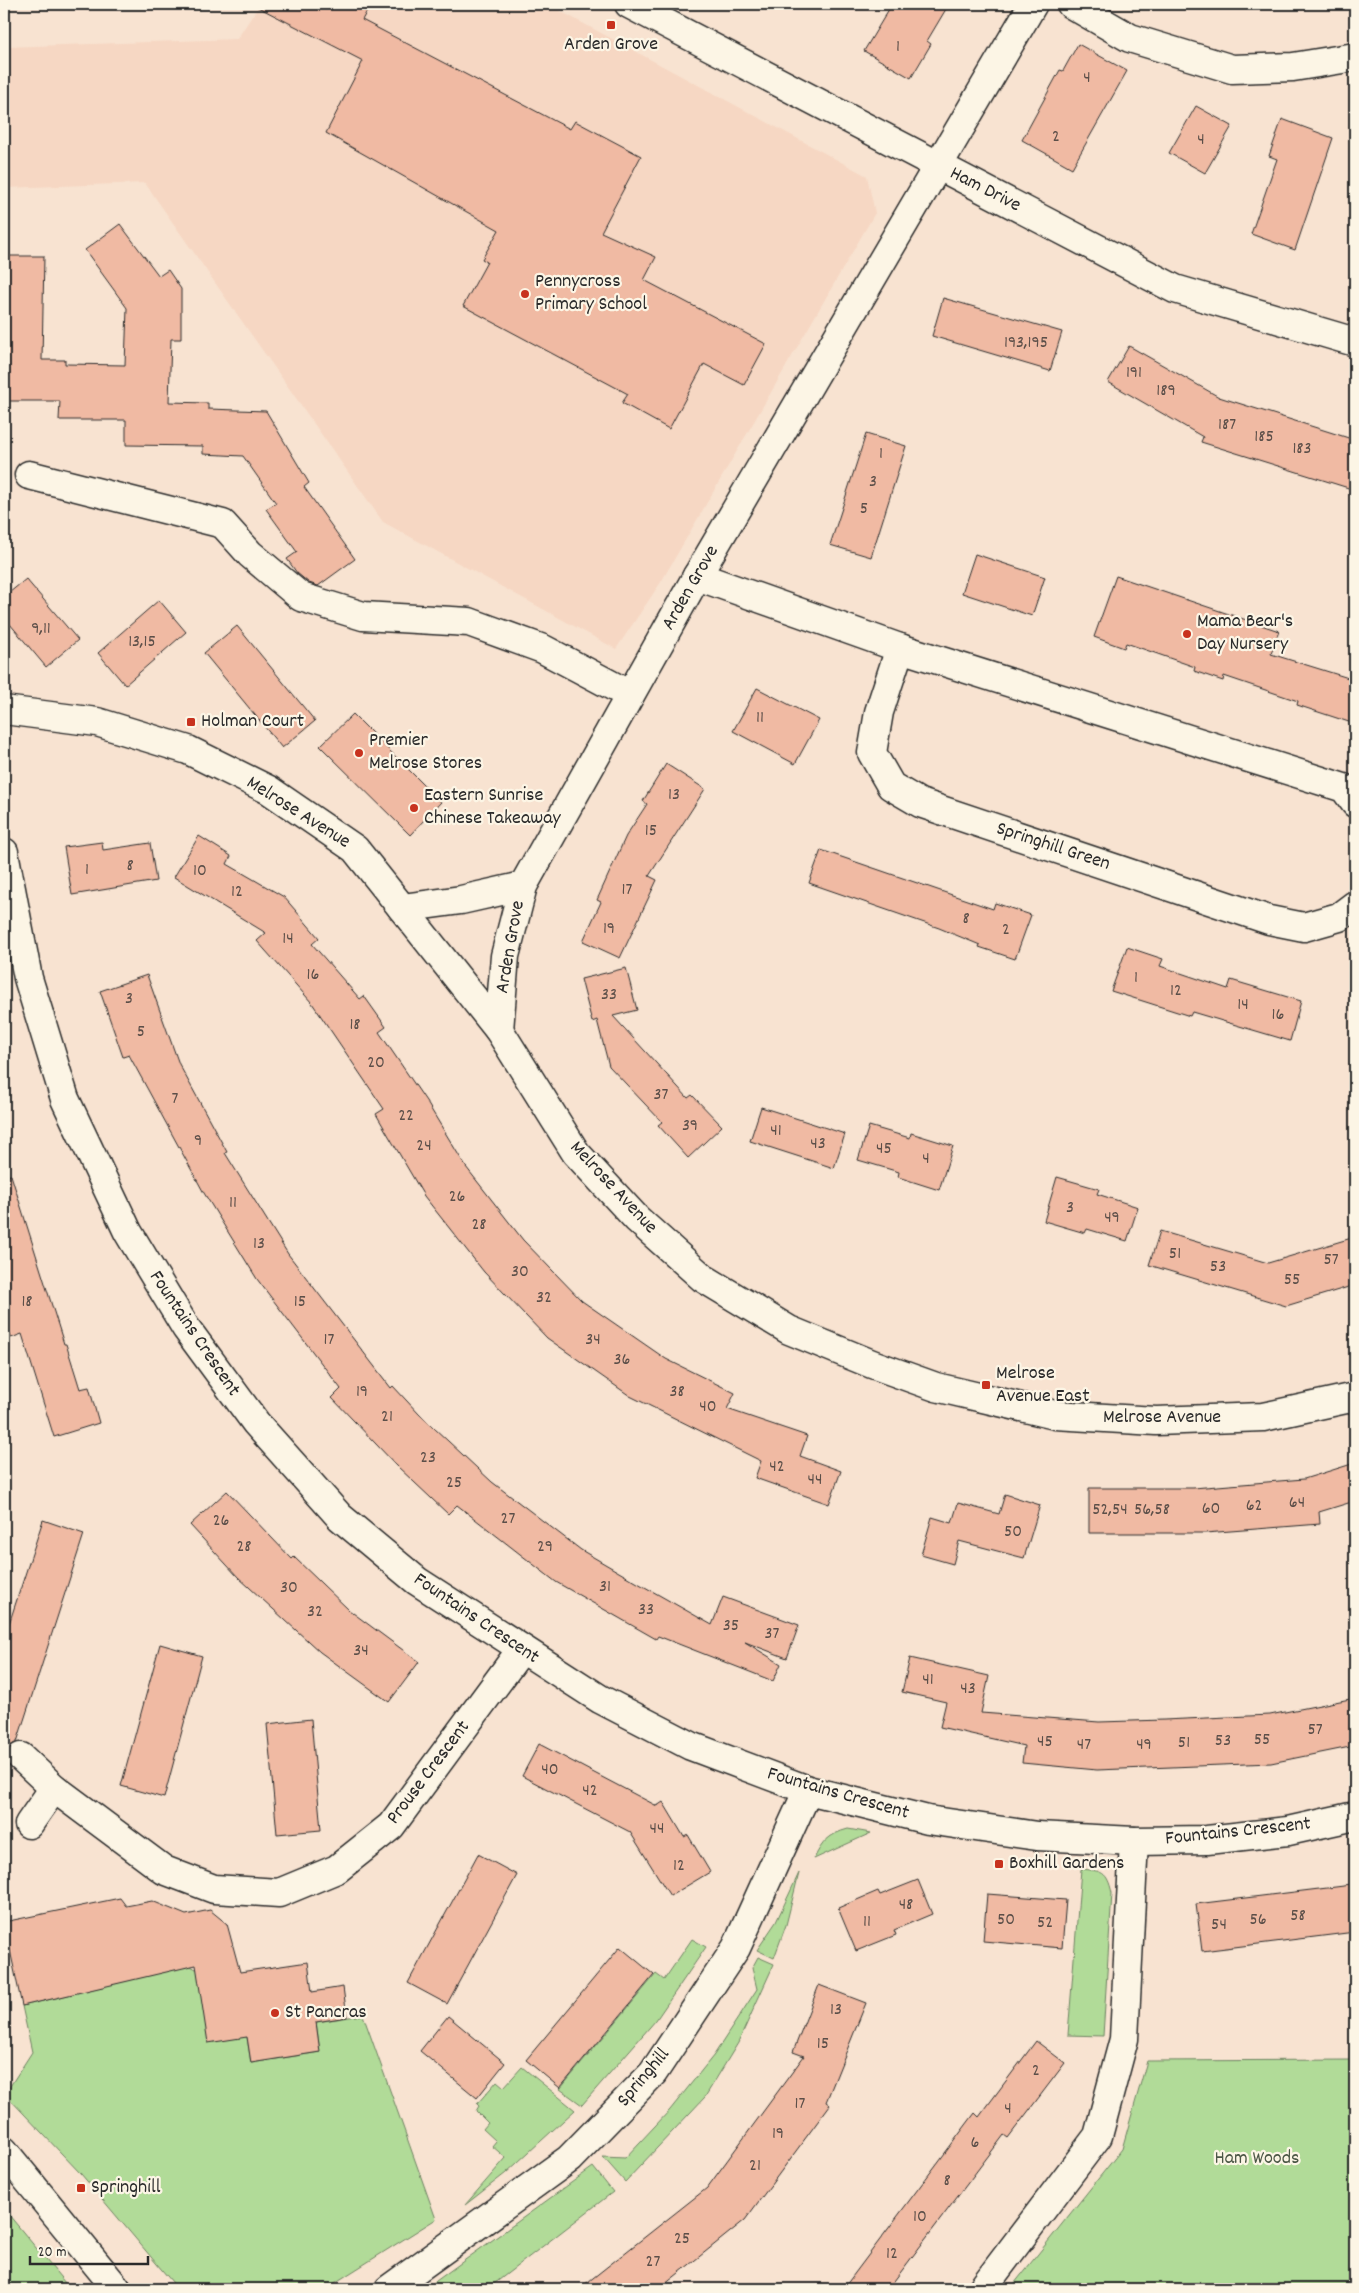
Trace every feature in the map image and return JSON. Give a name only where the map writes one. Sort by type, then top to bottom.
[{"type":"street","name":"Ham Drive","points":[[629,4],[1175,288],[1355,342]]},
{"type":"street","name":"Arden Grove","points":[[499,1030],[505,956],[523,886],[697,576],[1033,4]]},
{"type":"street","points":[[1071,4],[1130,38],[1232,69],[1294,68],[1355,57]]},
{"type":"street","points":[[28,475],[223,524],[250,554],[301,597],[363,616],[469,622],[543,649],[630,695]]},
{"type":"street","points":[[697,576],[900,648],[1344,788],[1355,803]]},
{"type":"street","name":"Springhill Green","points":[[900,648],[879,712],[872,753],[891,786],[920,803],[1269,920],[1304,927],[1339,918],[1355,905]]},
{"type":"street","name":"Melrose Avenue","points":[[4,710],[97,722],[188,750],[269,790],[355,849],[499,1030],[576,1153],[637,1219],[704,1278],[789,1330],[872,1364],[944,1389],[1055,1415],[1156,1421],[1263,1417],[1355,1397]]},
{"type":"street","name":"Fountains Crescent","points":[[4,852],[28,978],[65,1100],[128,1232],[186,1328],[256,1423],[340,1517],[417,1581],[600,1700],[691,1746],[808,1790],[928,1820],[1037,1836],[1134,1841],[1207,1840],[1288,1831],[1355,1816]]},
{"type":"street","points":[[402,908],[461,900],[523,886]]},
{"type":"street","name":"Prouse Crescent","points":[[21,1757],[54,1788],[164,1870],[214,1889],[279,1892],[337,1869],[391,1826],[521,1650]]},
{"type":"street","points":[[29,1824],[54,1788]]},
{"type":"street","name":"Springhill","points":[[389,2289],[569,2159],[653,2072],[736,1948],[808,1790]]},
{"type":"street","points":[[982,2289],[1098,2136],[1124,2039],[1134,1841]]},
{"type":"street","points":[[4,2151],[117,2289]]},
{"type":"shaded area","name":"Pennycross Primary School","points":[[260,4],[547,4],[867,176],[875,213],[661,582],[616,649],[383,522],[145,183],[4,188],[4,47],[237,39]]},
{"type":"green space","points":[[848,1829],[871,1833],[814,1859],[820,1848],[831,1836]]},
{"type":"green space","points":[[1081,1869],[1094,1870],[1106,1876],[1112,1893],[1103,2036],[1068,2035]]},
{"type":"green space","points":[[799,1873],[786,1925],[774,1958],[757,1950],[776,1922]]},
{"type":"green space","points":[[692,1939],[706,1947],[656,2020],[582,2105],[560,2089],[656,1974],[664,1980]]},
{"type":"green space","points":[[758,1957],[774,1964],[738,2043],[705,2097],[625,2182],[603,2157],[625,2158],[670,2110],[714,2055],[757,1989],[752,1968]]},
{"type":"green space","points":[[179,1959],[201,1972],[247,2037],[251,2063],[320,2052],[316,2022],[363,2015],[436,2219],[325,2289],[178,2289],[81,2174],[5,2094],[32,2052],[22,2006],[163,1972]]},
{"type":"green space","name":"Ham Woods","points":[[1355,2060],[1355,2289],[1010,2289],[1122,2149],[1147,2061]]},
{"type":"green space","points":[[522,2067],[575,2110],[506,2173],[465,2205],[506,2158],[492,2146],[496,2141],[483,2129],[488,2123],[476,2111],[479,2106],[477,2104],[497,2081],[504,2087]]},
{"type":"green space","points":[[593,2167],[613,2192],[490,2287],[487,2289],[425,2289]]},
{"type":"green space","points":[[4,2209],[70,2289],[38,2289],[4,2283]]},
{"type":"building","points":[[252,4],[371,4],[362,20],[570,129],[575,121],[641,156],[601,232],[656,257],[644,280],[766,344],[744,385],[704,364],[669,429],[622,403],[628,394],[463,306],[487,262],[482,259],[499,230],[326,133],[363,61]]},
{"type":"building","points":[[892,4],[949,4],[927,41],[931,44],[911,78],[864,51]]},
{"type":"building","points":[[1078,44],[1127,71],[1072,168],[1022,140],[1060,70],[1063,71]]},
{"type":"building","points":[[1196,106],[1232,126],[1205,173],[1169,153]]},
{"type":"building","points":[[1282,119],[1333,138],[1295,250],[1251,234],[1277,159],[1269,156]]},
{"type":"building","points":[[120,224],[159,276],[168,270],[181,289],[181,339],[171,339],[169,402],[208,403],[208,409],[266,411],[309,483],[304,487],[355,559],[318,586],[309,583],[297,573],[287,559],[297,552],[266,509],[276,503],[243,456],[203,454],[203,446],[126,445],[126,420],[59,420],[60,401],[4,401],[4,256],[44,256],[42,360],[65,360],[65,364],[125,365],[127,308],[85,250]]},
{"type":"building","points":[[943,298],[1062,332],[1050,371],[932,336]]},
{"type":"building","points":[[1129,346],[1219,397],[1355,440],[1355,490],[1201,442],[1203,437],[1108,382]]},
{"type":"building","points":[[866,434],[906,446],[871,557],[830,545]]},
{"type":"building","points":[[975,554],[1045,577],[1032,616],[962,593]]},
{"type":"building","name":"Mama Bear's Day Nursery","points":[[1116,576],[1279,631],[1271,654],[1355,680],[1355,724],[1297,705],[1298,701],[1224,676],[1223,681],[1194,671],[1195,667],[1126,643],[1124,648],[1094,637]]},
{"type":"building","points":[[26,579],[78,640],[46,667],[4,617],[4,597]]},
{"type":"building","points":[[159,600],[186,632],[125,685],[98,653]]},
{"type":"building","points":[[237,626],[315,721],[282,748],[204,653]]},
{"type":"building","points":[[757,688],[819,720],[795,764],[733,731]]},
{"type":"building","points":[[353,714],[441,802],[410,835],[320,746]]},
{"type":"building","points":[[666,764],[705,789],[649,876],[657,880],[620,958],[583,941],[601,902],[597,900],[626,836],[647,804],[643,801]]},
{"type":"building","points":[[199,836],[231,856],[227,864],[284,897],[319,938],[312,944],[360,999],[364,996],[386,1027],[379,1032],[426,1101],[466,1167],[523,1240],[582,1301],[666,1359],[735,1393],[727,1409],[807,1436],[800,1456],[841,1471],[829,1504],[755,1478],[761,1461],[630,1396],[547,1338],[484,1272],[424,1196],[376,1114],[384,1109],[312,1003],[257,941],[266,933],[174,877]]},
{"type":"building","points":[[102,842],[103,850],[150,843],[156,881],[72,895],[64,847]]},
{"type":"building","points":[[821,850],[993,909],[995,903],[1031,915],[1015,959],[979,947],[980,945],[939,928],[809,883]]},
{"type":"building","points":[[1127,947],[1163,959],[1160,966],[1228,989],[1231,980],[1301,1001],[1290,1041],[1192,1012],[1190,1016],[1111,991]]},
{"type":"building","points":[[626,968],[637,1010],[613,1016],[688,1098],[692,1095],[722,1126],[688,1158],[658,1125],[662,1122],[609,1066],[597,1020],[592,1022],[581,979]]},
{"type":"building","points":[[147,975],[179,1064],[227,1152],[225,1153],[288,1254],[391,1388],[393,1386],[419,1414],[492,1482],[581,1550],[636,1582],[712,1625],[723,1597],[799,1625],[787,1658],[745,1642],[781,1664],[773,1681],[658,1636],[656,1639],[556,1582],[457,1505],[448,1514],[397,1466],[332,1398],[341,1389],[257,1279],[204,1193],[129,1055],[123,1057],[100,991]]},
{"type":"building","points":[[761,1107],[845,1134],[834,1168],[750,1141]]},
{"type":"building","points":[[869,1126],[910,1138],[911,1133],[953,1146],[939,1190],[898,1177],[899,1172],[858,1160]]},
{"type":"building","points":[[11,1175],[64,1344],[66,1344],[80,1389],[89,1387],[99,1423],[54,1437],[22,1334],[11,1338],[4,1316],[4,1176]]},
{"type":"building","points":[[1057,1177],[1099,1189],[1097,1194],[1138,1207],[1127,1241],[1087,1229],[1085,1233],[1044,1221]]},
{"type":"building","points":[[1160,1231],[1268,1263],[1355,1237],[1355,1285],[1286,1306],[1149,1265]]},
{"type":"building","points":[[1355,1463],[1355,1501],[1319,1512],[1320,1524],[1205,1533],[1089,1533],[1089,1488],[1193,1488],[1304,1479]]},
{"type":"building","points":[[227,1491],[292,1559],[294,1557],[349,1610],[419,1662],[389,1702],[320,1652],[238,1577],[190,1525]]},
{"type":"building","points":[[1005,1494],[1040,1505],[1024,1558],[959,1541],[953,1564],[921,1555],[932,1517],[952,1523],[958,1503],[999,1514]]},
{"type":"building","points":[[43,1520],[84,1534],[17,1742],[10,1746],[6,1753],[6,1762],[4,1762],[4,1639]]},
{"type":"building","points":[[160,1644],[202,1656],[164,1798],[121,1786]]},
{"type":"building","points":[[910,1658],[989,1676],[981,1713],[1099,1722],[1164,1720],[1270,1715],[1355,1698],[1355,1746],[1271,1763],[1097,1770],[1022,1763],[1024,1746],[940,1727],[946,1702],[902,1692]]},
{"type":"building","points":[[311,1719],[321,1830],[277,1834],[267,1724]]},
{"type":"building","points":[[539,1744],[657,1806],[663,1802],[684,1837],[688,1835],[710,1872],[670,1896],[630,1832],[522,1776]]},
{"type":"building","points":[[478,1854],[517,1875],[447,2004],[408,1983]]},
{"type":"building","points":[[918,1880],[932,1914],[894,1930],[896,1935],[856,1951],[838,1908],[878,1891],[880,1895]]},
{"type":"building","points":[[1352,1885],[1355,1932],[1202,1951],[1196,1904]]},
{"type":"building","points":[[987,1894],[1066,1900],[1062,1948],[983,1941]]},
{"type":"building","points":[[120,1898],[126,1906],[152,1901],[186,1915],[210,1910],[227,1924],[240,1972],[308,1962],[312,1992],[343,1987],[347,2017],[316,2022],[320,2052],[251,2063],[247,2037],[208,2043],[196,1965],[22,2006],[4,1922]]},
{"type":"building","points":[[620,1947],[654,1975],[560,2088],[526,2060]]},
{"type":"building","points":[[819,1985],[866,2003],[826,2102],[830,2105],[745,2220],[659,2289],[579,2289],[707,2188],[804,2056],[793,2052]]},
{"type":"building","points":[[448,2016],[505,2063],[477,2098],[420,2051]]},
{"type":"building","points":[[1036,2041],[1065,2063],[1008,2138],[1004,2135],[888,2289],[843,2289],[975,2113],[979,2117]]},
{"type":"place","name":"Arden Grove","points":[[611,25]]},
{"type":"place","name":"Pennycross Primary School","points":[[525,294]]},
{"type":"place","name":"Mama Bear's Day Nursery","points":[[1187,634]]},
{"type":"place","name":"Holman Court","points":[[191,722]]},
{"type":"place","name":"Premier Melrose Stores","points":[[359,753]]},
{"type":"place","name":"Eastern Sunrise Chinese Takeaway","points":[[414,808]]},
{"type":"place","name":"Melrose Avenue East","points":[[986,1385]]},
{"type":"place","name":"Boxhill Gardens","points":[[999,1864]]},
{"type":"place","name":"St Pancras","points":[[275,2013]]},
{"type":"place","name":"Springhill","points":[[81,2188]]}]
